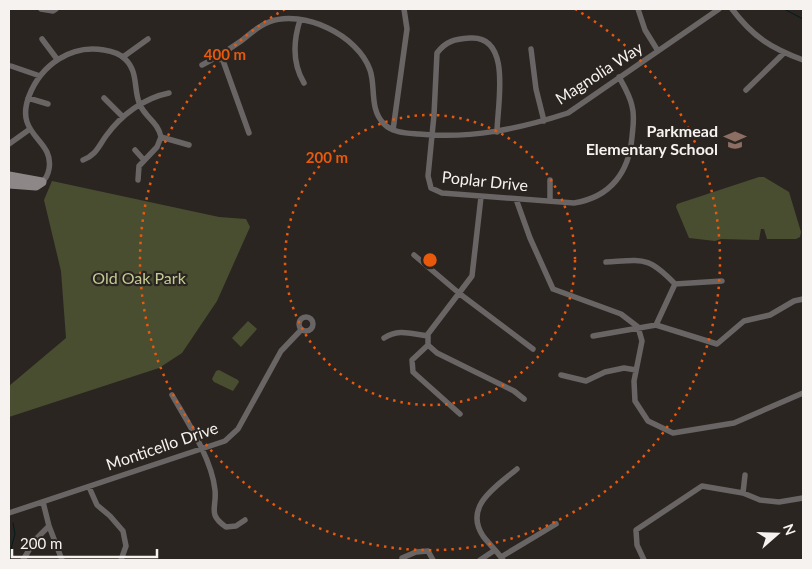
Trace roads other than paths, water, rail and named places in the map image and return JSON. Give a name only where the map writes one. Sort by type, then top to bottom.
[{"type":"street","points":[[41,9],[53,11],[56,9]]},
{"type":"street","points":[[393,130],[407,29],[404,9]]},
{"type":"street","points":[[638,9],[645,30],[658,51]]},
{"type":"street","name":"Magnolia Way","points":[[393,130],[431,136],[477,135],[544,121],[568,113],[719,9]]},
{"type":"street","points":[[732,9],[750,31],[784,53],[803,60]]},
{"type":"street","points":[[202,65],[221,55],[257,28],[270,22],[283,19],[300,20],[330,28],[349,42],[370,68],[378,118],[393,130]]},
{"type":"street","points":[[300,20],[294,53],[299,75],[304,83]]},
{"type":"street","name":"Poplar Drive","points":[[497,132],[500,75],[493,49],[487,41],[480,37],[450,41],[436,53],[428,176],[431,188],[442,193],[574,202],[592,199],[607,190],[624,171],[628,161],[634,118],[629,97],[620,77]]},
{"type":"street","points":[[42,39],[57,59]]},
{"type":"street","points":[[124,57],[148,39]]},
{"type":"street","points":[[9,184],[36,186],[42,182],[48,171],[49,157],[45,146],[30,129],[26,115],[28,98],[40,76],[57,59],[71,52],[93,48],[108,50],[124,57],[135,75],[140,104],[157,124],[161,137],[157,146],[139,166],[138,180]]},
{"type":"street","points":[[531,49],[536,89],[544,121]]},
{"type":"street","points":[[746,90],[784,53]]},
{"type":"street","points":[[221,55],[250,133]]},
{"type":"street","points":[[11,66],[40,76]]},
{"type":"street","points":[[82,160],[95,153],[106,135],[123,117],[140,104],[157,95],[169,93]]},
{"type":"street","points":[[28,98],[48,104]]},
{"type":"street","points":[[104,98],[123,117]]},
{"type":"street","points":[[9,144],[30,129]]},
{"type":"street","points":[[161,137],[189,145]]},
{"type":"street","points":[[135,150],[144,159]]},
{"type":"street","points":[[9,176],[42,182]]},
{"type":"street","points":[[550,180],[550,201]]},
{"type":"street","points":[[460,414],[414,372],[412,360],[428,345],[428,336],[469,282],[475,266],[481,197]]},
{"type":"street","points":[[516,199],[530,238],[553,289],[621,314],[638,327],[642,341],[636,370],[635,401],[648,420],[673,432],[734,423],[803,393]]},
{"type":"street","points":[[414,255],[460,294],[534,349]]},
{"type":"street","points":[[606,262],[641,260],[656,265],[675,284],[722,280]]},
{"type":"street","points":[[656,325],[675,284]]},
{"type":"street","points":[[593,336],[656,325],[717,344],[744,321],[770,316],[794,301],[803,299]]},
{"type":"street","name":"Monticello Drive","points":[[9,513],[203,450],[225,441],[238,429],[281,351],[301,330]]},
{"type":"street","points":[[384,338],[393,332],[428,336]]},
{"type":"street","points":[[428,345],[437,353],[514,391],[524,399]]},
{"type":"street","points":[[561,375],[586,381],[604,372],[624,368],[636,370]]},
{"type":"street","points":[[172,395],[203,450],[215,490],[213,513],[218,522],[226,527],[236,526],[245,520]]},
{"type":"street","points":[[518,469],[490,492],[480,503],[476,512],[482,535],[502,559],[556,524]]},
{"type":"street","points":[[743,493],[745,475]]},
{"type":"street","points":[[644,560],[636,545],[635,535],[640,526],[702,486],[743,493],[760,500],[779,502],[803,498]]},
{"type":"street","points":[[88,487],[97,505],[123,531],[126,546],[120,560]]},
{"type":"street","points":[[42,502],[62,560]]},
{"type":"street","points":[[23,560],[35,540],[49,526]]},
{"type":"street","points":[[402,558],[423,550],[428,551],[434,560]]},
{"type":"street","points":[[480,560],[495,550]]},
{"type":"waterway","points":[[784,9],[803,19]]},
{"type":"waterway","points":[[9,556],[15,534],[13,523]]},
{"type":"place","name":"Parkmead Elementary School","points":[[735,140]]},
{"type":"park label","name":"Old Oak Park","points":[[139,278]]}]
